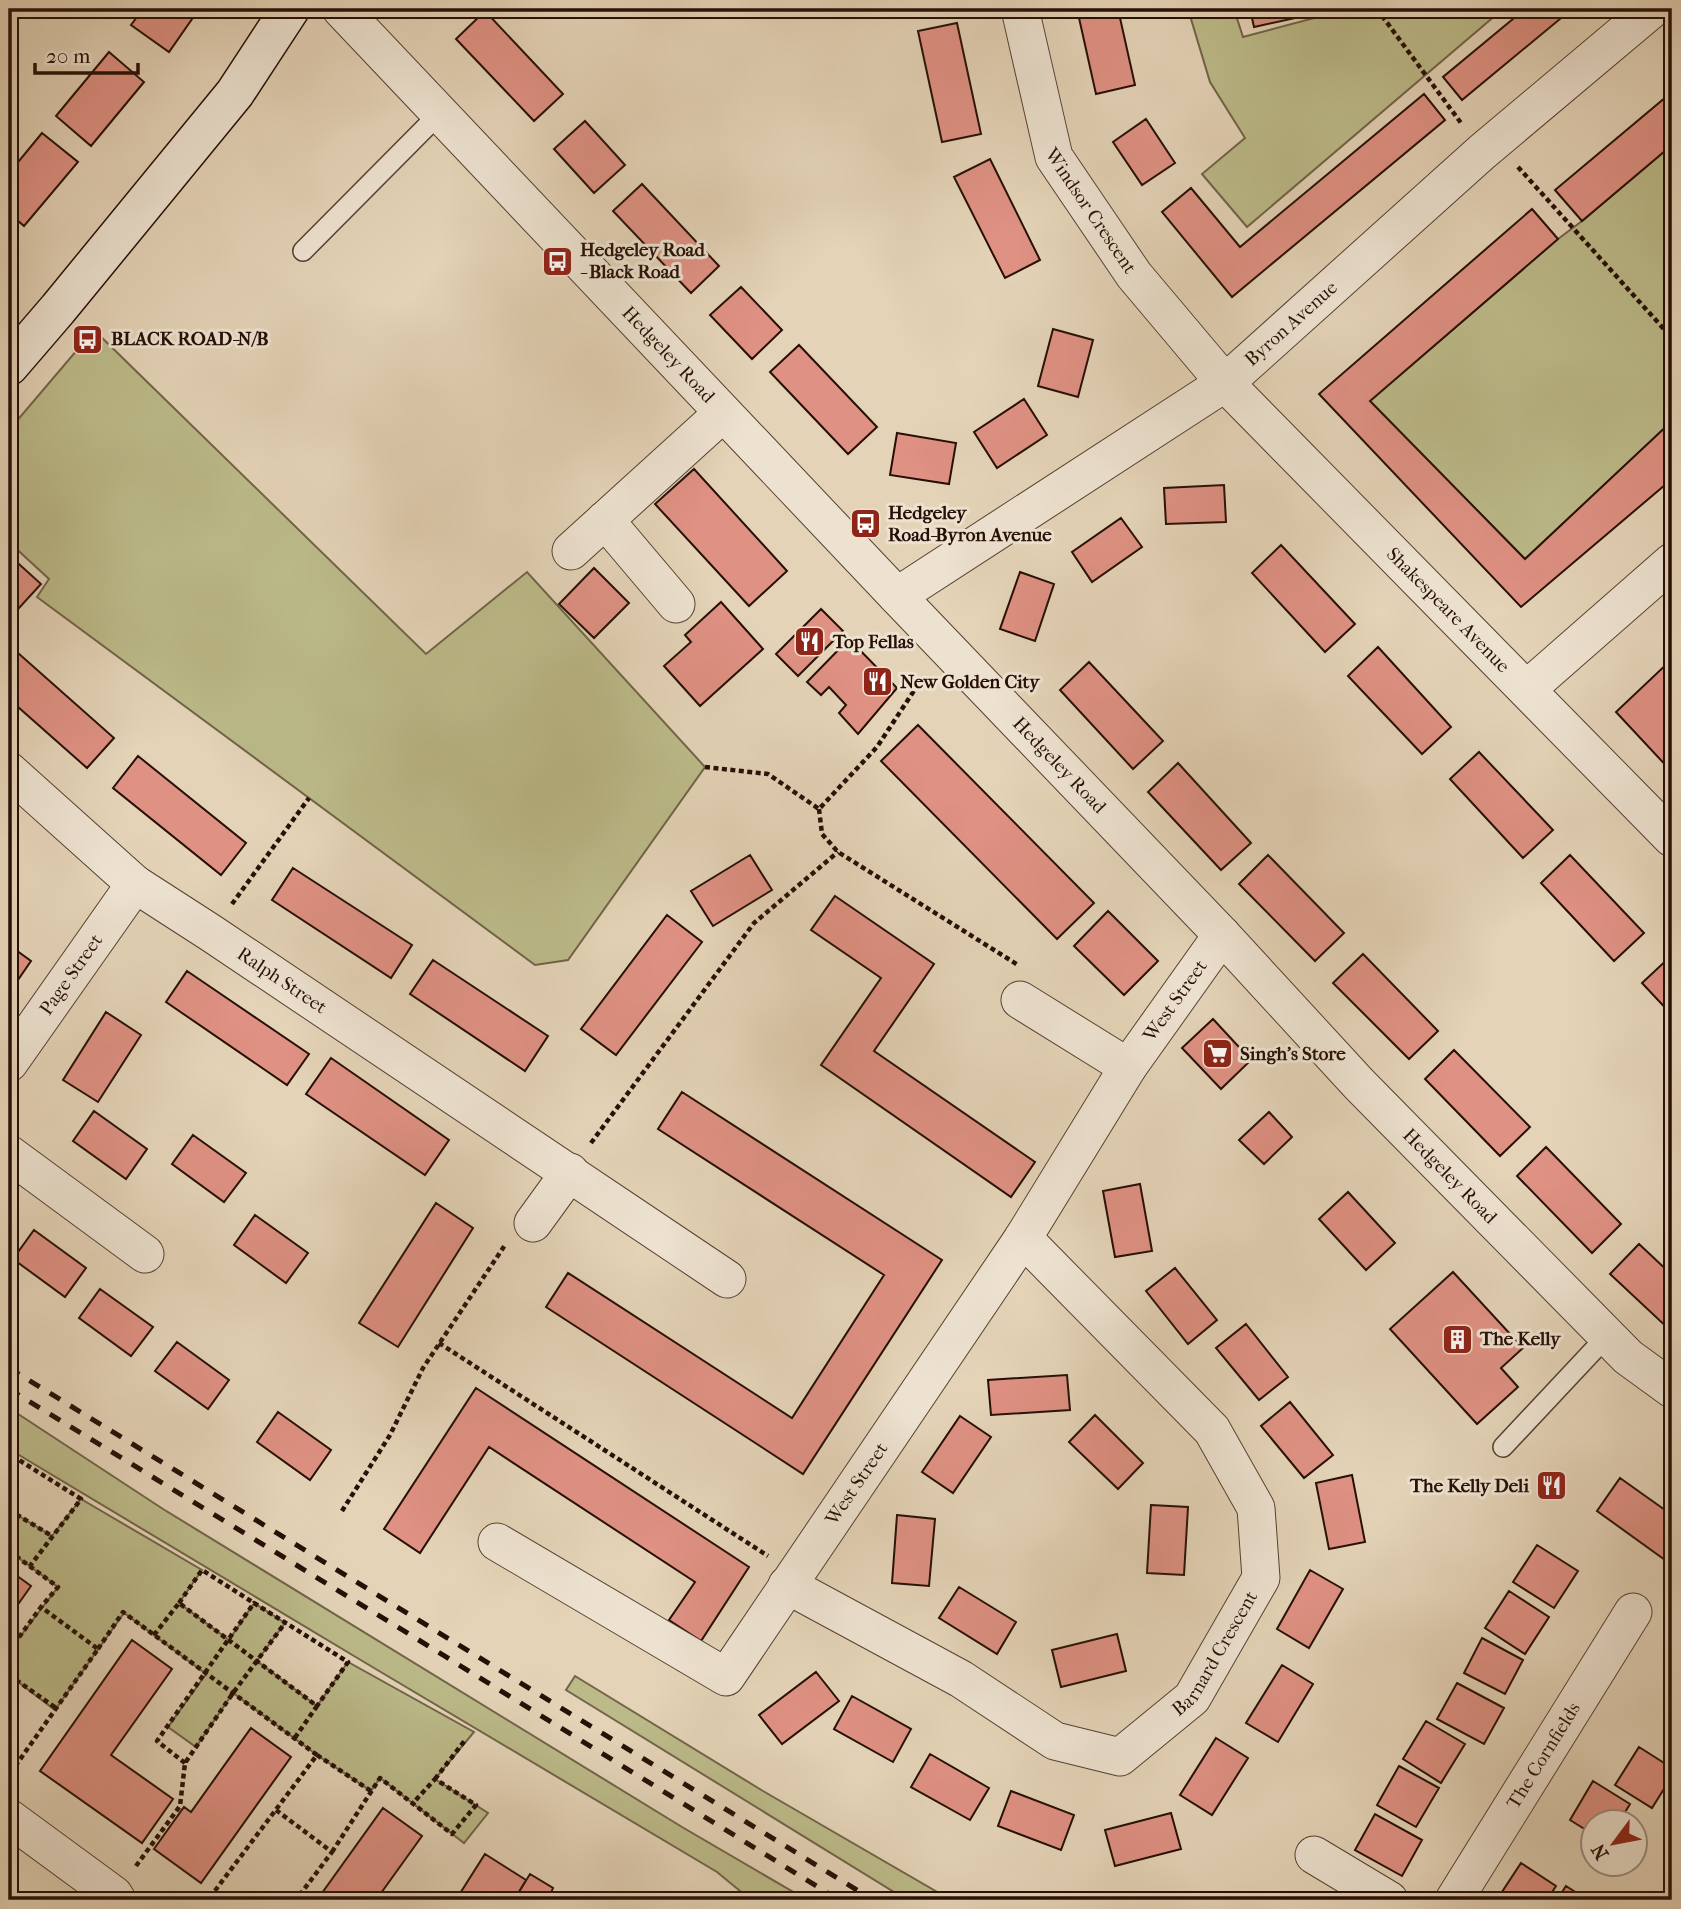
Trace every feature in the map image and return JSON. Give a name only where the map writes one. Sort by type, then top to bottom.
[{"type":"street","points":[[9,366],[235,93],[290,9]]},
{"type":"street","name":"Hedgeley Road","points":[[341,9],[1222,935],[1359,1084],[1628,1357],[1672,1389]]},
{"type":"street","name":"Windsor Crescent","points":[[1020,9],[1054,157],[1134,275],[1225,383]]},
{"type":"street","name":"Byron Avenue","points":[[897,596],[1225,383],[1488,147],[1651,9]]},
{"type":"street","name":"Shakespeare Avenue","points":[[1225,383],[1672,838]]},
{"type":"street","points":[[571,551],[723,413]]},
{"type":"street","points":[[605,520],[676,604]]},
{"type":"street","points":[[1527,689],[1672,562]]},
{"type":"street","name":"Ralph Street","points":[[9,771],[135,884],[727,1279]]},
{"type":"street","name":"Page Street","points":[[9,1063],[135,884]]},
{"type":"street","name":"West Street","points":[[497,1542],[726,1677],[1023,1238],[1128,1067],[1222,935]]},
{"type":"street","points":[[1020,1000],[1128,1067]]},
{"type":"street","points":[[9,1154],[145,1254]]},
{"type":"street","points":[[533,1223],[570,1172]]},
{"type":"street","name":"Barnard Crescent","points":[[791,1579],[961,1679],[1055,1741],[1120,1757],[1192,1698],[1261,1578],[1256,1507],[1212,1430],[1023,1238]]},
{"type":"street","name":"The Cornfields","points":[[1454,1900],[1633,1612]]},
{"type":"street","points":[[9,1818],[116,1898]]},
{"type":"street","points":[[1314,1855],[1389,1900]]},
{"type":"lane","points":[[303,250],[440,113]]},
{"type":"lane","points":[[1503,1447],[1607,1336]]},
{"type":"path","points":[[1377,9],[1488,147],[1672,338]]},
{"type":"path","points":[[819,809],[877,747],[944,644]]},
{"type":"path","points":[[705,767],[768,774],[819,809],[822,834],[838,852],[1033,974],[1020,1000]]},
{"type":"path","points":[[211,933],[309,798]]},
{"type":"path","points":[[570,1172],[754,923],[838,852]]},
{"type":"path","points":[[342,1511],[390,1435],[423,1368],[439,1343],[508,1240],[533,1223]]},
{"type":"path","points":[[439,1343],[791,1579]]},
{"type":"path","points":[[9,1473],[19,1460],[81,1499],[30,1566]]},
{"type":"path","points":[[9,1510],[52,1536]]},
{"type":"path","points":[[9,1551],[58,1587],[9,1651]]},
{"type":"path","points":[[154,1635],[202,1570],[348,1662],[295,1739]]},
{"type":"path","points":[[179,1603],[317,1706]]},
{"type":"path","points":[[185,1763],[158,1741],[254,1603]]},
{"type":"path","points":[[41,1607],[97,1649]]},
{"type":"path","points":[[9,1775],[123,1612],[317,1755],[372,1791]]},
{"type":"path","points":[[116,1898],[180,1806],[185,1763],[285,1623]]},
{"type":"path","points":[[9,1675],[56,1708]]},
{"type":"path","points":[[413,1803],[466,1739]]},
{"type":"path","points":[[208,1900],[317,1755]]},
{"type":"path","points":[[296,1900],[380,1778],[452,1833],[476,1805],[435,1779]]},
{"type":"path","points":[[276,1811],[331,1852]]},
{"type":"shaded area","points":[[1188,9],[1234,9],[1243,37],[1318,17],[1317,9],[1503,9],[1247,227],[1202,174],[1245,138],[1210,82]]},
{"type":"shaded area","points":[[1672,145],[1672,421],[1525,559],[1370,401]]},
{"type":"shaded area","points":[[94,330],[426,654],[527,572],[705,767],[568,960],[535,965],[37,597],[49,579],[9,542],[9,430]]},
{"type":"shaded area","points":[[9,1408],[163,1509],[682,1827],[807,1900],[751,1900],[717,1872],[9,1449]]},
{"type":"shaded area","points":[[81,1499],[202,1570],[179,1603],[229,1640],[254,1603],[285,1623],[257,1661],[317,1706],[348,1662],[474,1732],[435,1779],[488,1813],[464,1843],[380,1778],[371,1791],[233,1693],[196,1747],[168,1727],[206,1674],[124,1613],[55,1710],[9,1675],[9,1651],[58,1587],[9,1551],[9,1510],[52,1536]]},
{"type":"shaded area","points":[[575,1676],[763,1791],[951,1900],[907,1900],[566,1690]]},
{"type":"building","points":[[143,9],[199,9],[169,52],[131,25]]},
{"type":"building","points":[[1077,9],[1118,9],[1135,85],[1096,94]]},
{"type":"building","points":[[1250,9],[1308,9],[1309,15],[1254,27]]},
{"type":"building","points":[[1525,9],[1572,9],[1462,100],[1443,77]]},
{"type":"building","points":[[485,11],[563,94],[534,121],[456,39]]},
{"type":"building","points":[[957,23],[981,134],[942,142],[918,31]]},
{"type":"building","points":[[109,52],[144,82],[91,146],[56,116]]},
{"type":"building","points":[[1672,92],[1672,145],[1582,221],[1555,190]]},
{"type":"building","points":[[1424,94],[1445,120],[1232,297],[1162,212],[1191,188],[1240,247]]},
{"type":"building","points":[[1146,119],[1175,163],[1142,185],[1113,142]]},
{"type":"building","points":[[585,121],[625,165],[594,193],[554,149]]},
{"type":"building","points":[[42,133],[78,162],[24,226],[9,213],[9,173]]},
{"type":"building","points":[[990,159],[1040,260],[1005,278],[954,177]]},
{"type":"building","points":[[642,184],[719,266],[691,293],[613,211]]},
{"type":"building","points":[[1532,209],[1558,239],[1370,401],[1525,559],[1672,421],[1672,479],[1521,607],[1319,394]]},
{"type":"building","points":[[741,287],[782,330],[752,359],[710,315]]},
{"type":"building","points":[[1053,329],[1093,340],[1078,397],[1038,386]]},
{"type":"building","points":[[799,345],[877,427],[848,454],[770,372]]},
{"type":"building","points":[[1024,399],[1047,435],[997,468],[974,432]]},
{"type":"building","points":[[897,433],[956,443],[949,484],[890,475]]},
{"type":"building","points":[[694,469],[787,571],[749,606],[655,504]]},
{"type":"building","points":[[1224,485],[1226,522],[1166,524],[1164,488]]},
{"type":"building","points":[[1121,518],[1142,547],[1092,582],[1072,552]]},
{"type":"building","points":[[1281,545],[1355,624],[1325,652],[1252,573]]},
{"type":"building","points":[[9,555],[41,584],[9,619]]},
{"type":"building","points":[[594,568],[629,603],[594,638],[559,604]]},
{"type":"building","points":[[1020,572],[1054,584],[1035,641],[1000,629]]},
{"type":"building","points":[[721,602],[763,649],[700,706],[664,666],[691,642],[685,635]]},
{"type":"building","name":"Top Fellas","points":[[821,609],[843,631],[798,676],[776,654]]},
{"type":"building","points":[[849,639],[897,688],[858,734],[839,713],[846,705],[829,687],[821,695],[807,682]]},
{"type":"building","points":[[9,645],[114,738],[87,768],[9,699]]},
{"type":"building","points":[[1378,647],[1451,727],[1422,754],[1348,676]]},
{"type":"building","points":[[1672,659],[1672,705],[1668,710],[1672,714],[1672,772],[1616,712]]},
{"type":"building","points":[[1089,662],[1163,741],[1133,769],[1060,690]]},
{"type":"building","points":[[918,725],[1094,903],[1057,939],[881,761]]},
{"type":"building","points":[[1479,752],[1553,830],[1523,858],[1450,779]]},
{"type":"building","points":[[138,756],[246,843],[221,875],[113,788]]},
{"type":"building","points":[[1178,763],[1251,843],[1221,870],[1148,792]]},
{"type":"building","points":[[750,855],[772,890],[713,926],[691,891]]},
{"type":"building","points":[[1268,855],[1344,933],[1315,961],[1239,884]]},
{"type":"building","points":[[1570,855],[1644,933],[1614,961],[1541,883]]},
{"type":"building","points":[[293,868],[412,945],[391,978],[272,900]]},
{"type":"building","points":[[835,896],[934,964],[874,1051],[1035,1162],[1011,1197],[821,1065],[881,978],[811,930]]},
{"type":"building","points":[[1108,911],[1158,961],[1124,995],[1074,946]]},
{"type":"building","points":[[667,915],[702,942],[616,1055],[581,1029]]},
{"type":"building","points":[[9,945],[31,961],[9,993]]},
{"type":"building","points":[[1363,954],[1438,1031],[1409,1059],[1333,983]]},
{"type":"building","points":[[1672,955],[1672,1015],[1642,983]]},
{"type":"building","points":[[433,960],[548,1036],[525,1071],[410,994]]},
{"type":"building","points":[[187,971],[309,1054],[287,1085],[166,1002]]},
{"type":"building","points":[[106,1012],[141,1035],[98,1102],[63,1080]]},
{"type":"building","name":"Singh’s Store","points":[[1213,1019],[1251,1060],[1221,1089],[1182,1048]]},
{"type":"building","points":[[1454,1050],[1530,1127],[1500,1156],[1425,1079]]},
{"type":"building","points":[[331,1058],[449,1140],[425,1175],[306,1094]]},
{"type":"building","points":[[682,1092],[942,1260],[803,1474],[546,1307],[568,1273],[792,1418],[884,1275],[658,1129]]},
{"type":"building","points":[[94,1111],[147,1149],[126,1179],[73,1141]]},
{"type":"building","points":[[1269,1112],[1292,1137],[1264,1164],[1239,1140]]},
{"type":"building","points":[[193,1135],[246,1173],[224,1202],[172,1164]]},
{"type":"building","points":[[1546,1147],[1621,1224],[1592,1253],[1517,1176]]},
{"type":"building","points":[[1140,1184],[1152,1251],[1115,1257],[1103,1191]]},
{"type":"building","points":[[1348,1192],[1395,1243],[1366,1270],[1319,1219]]},
{"type":"building","points":[[436,1203],[473,1228],[398,1347],[359,1323]]},
{"type":"building","points":[[255,1215],[308,1253],[286,1283],[234,1245]]},
{"type":"building","points":[[34,1230],[86,1268],[65,1297],[13,1259]]},
{"type":"building","points":[[1639,1244],[1672,1275],[1672,1332],[1610,1274]]},
{"type":"building","points":[[1175,1268],[1217,1320],[1188,1344],[1146,1291]]},
{"type":"building","name":"The Kelly","points":[[1453,1272],[1523,1348],[1501,1368],[1518,1387],[1477,1424],[1390,1329]]},
{"type":"building","points":[[100,1289],[153,1327],[131,1356],[79,1318]]},
{"type":"building","points":[[1246,1324],[1288,1377],[1259,1400],[1216,1348]]},
{"type":"building","points":[[177,1342],[229,1380],[208,1409],[155,1371]]},
{"type":"building","points":[[1067,1375],[1070,1410],[991,1415],[988,1380]]},
{"type":"building","points":[[476,1388],[749,1567],[701,1641],[669,1620],[695,1582],[489,1447],[420,1553],[384,1529]]},
{"type":"building","points":[[1290,1402],[1333,1455],[1304,1478],[1261,1426]]},
{"type":"building","points":[[278,1412],[331,1450],[310,1480],[257,1442]]},
{"type":"building","points":[[1095,1415],[1143,1463],[1118,1489],[1069,1442]]},
{"type":"building","points":[[960,1416],[991,1437],[953,1493],[922,1472]]},
{"type":"building","points":[[1352,1475],[1365,1542],[1329,1549],[1316,1483]]},
{"type":"building","points":[[1620,1478],[1672,1515],[1672,1565],[1597,1511]]},
{"type":"building","points":[[1151,1505],[1188,1507],[1184,1575],[1147,1573]]},
{"type":"building","points":[[897,1515],[935,1519],[929,1586],[892,1583]]},
{"type":"building","points":[[1537,1545],[1578,1571],[1554,1608],[1513,1582]]},
{"type":"building","points":[[9,1570],[31,1586],[9,1617]]},
{"type":"building","points":[[1310,1570],[1343,1589],[1309,1648],[1277,1629]]},
{"type":"building","points":[[959,1587],[1016,1622],[997,1654],[939,1618]]},
{"type":"building","points":[[1509,1591],[1549,1617],[1525,1654],[1485,1628]]},
{"type":"building","points":[[1117,1634],[1126,1671],[1061,1687],[1052,1650]]},
{"type":"building","points":[[1482,1638],[1523,1660],[1505,1694],[1464,1673]]},
{"type":"building","points":[[132,1640],[172,1669],[111,1755],[173,1799],[142,1843],[40,1771]]},
{"type":"building","points":[[1282,1665],[1313,1684],[1278,1742],[1246,1723]]},
{"type":"building","points":[[816,1672],[839,1701],[782,1744],[759,1715]]},
{"type":"building","points":[[1457,1683],[1504,1708],[1484,1744],[1437,1719]]},
{"type":"building","points":[[852,1696],[911,1729],[893,1762],[834,1729]]},
{"type":"building","points":[[1426,1721],[1465,1744],[1441,1783],[1403,1759]]},
{"type":"building","points":[[251,1728],[291,1757],[201,1883],[154,1849],[184,1807],[191,1812]]},
{"type":"building","points":[[1216,1738],[1248,1758],[1212,1815],[1180,1795]]},
{"type":"building","points":[[1639,1747],[1672,1768],[1672,1776],[1652,1808],[1615,1785]]},
{"type":"building","points":[[930,1754],[989,1788],[970,1820],[911,1787]]},
{"type":"building","points":[[1399,1766],[1439,1788],[1416,1827],[1377,1805]]},
{"type":"building","points":[[1593,1781],[1630,1804],[1628,1808],[1580,1808],[1580,1826],[1570,1820]]},
{"type":"building","points":[[1011,1791],[1074,1815],[1061,1850],[998,1826]]},
{"type":"building","points":[[383,1808],[422,1836],[376,1900],[317,1900]]},
{"type":"building","points":[[1171,1813],[1181,1849],[1115,1866],[1105,1830]]},
{"type":"building","points":[[1375,1814],[1422,1840],[1402,1876],[1355,1850]]},
{"type":"building","points":[[485,1854],[526,1880],[514,1900],[468,1900],[459,1895]]},
{"type":"building","points":[[1521,1863],[1556,1886],[1547,1900],[1509,1900],[1500,1895]]},
{"type":"building","points":[[530,1874],[553,1888],[551,1893],[563,1900],[521,1900],[516,1897]]},
{"type":"building","points":[[1566,1886],[1588,1900],[1557,1900]]},
{"type":"railway","points":[[9,1368],[873,1900]]},
{"type":"railway","points":[[9,1389],[839,1900]]},
{"type":"place","name":"Hedgeley Road - Black Road","points":[[557,261]]},
{"type":"place","name":"BLACK ROAD-N/B","points":[[88,339]]},
{"type":"place","name":"Hedgeley Road-Byron Avenue","points":[[865,524]]},
{"type":"place","name":"Top Fellas","points":[[810,642]]},
{"type":"place","name":"New Golden City","points":[[877,682]]},
{"type":"place","name":"Singh’s Store","points":[[1217,1054]]},
{"type":"place","name":"The Kelly","points":[[1457,1339]]},
{"type":"place","name":"The Kelly Deli","points":[[1552,1486]]}]
